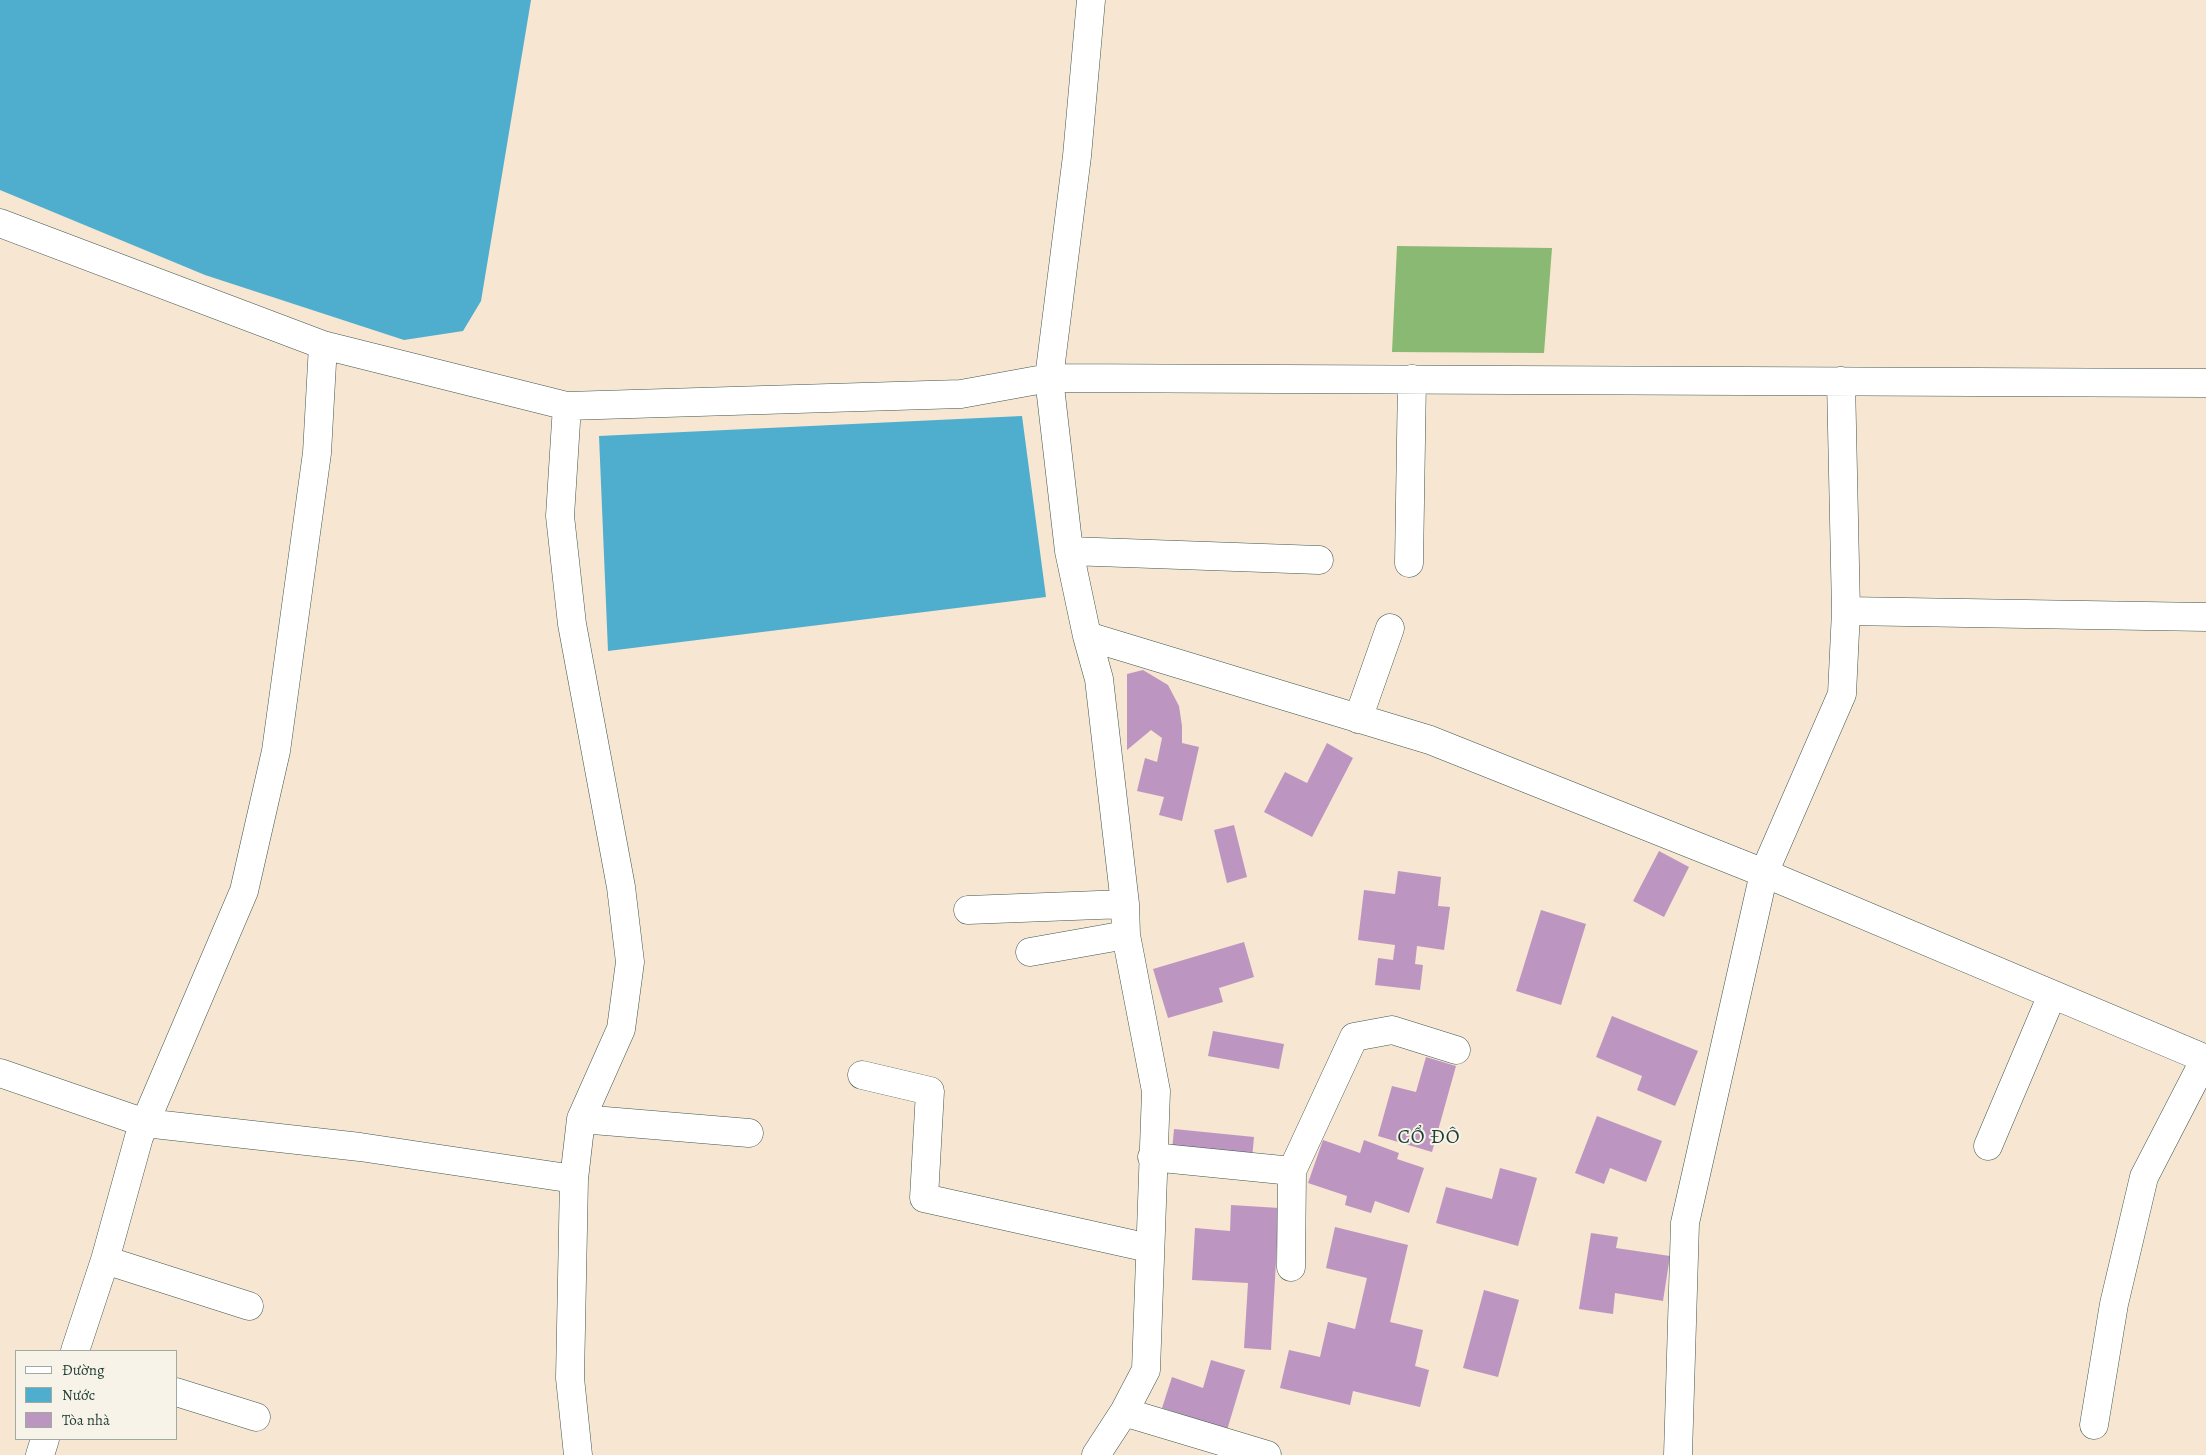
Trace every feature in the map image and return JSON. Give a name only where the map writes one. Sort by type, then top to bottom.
[{"type":"street","points":[[1091,0],[1077,156],[1049,378],[1069,551],[1087,636],[1099,679],[1125,904],[1126,935],[1156,1092],[1152,1157],[1146,1370],[1124,1412],[1096,1455]]},
{"type":"street","points":[[0,223],[323,345],[567,406],[961,394],[1049,378],[2206,383]]},
{"type":"street","points":[[75,1350],[105,1260],[145,1123],[244,891],[276,751],[317,453],[323,345]]},
{"type":"street","points":[[1409,563],[1412,379]]},
{"type":"street","points":[[1678,1455],[1685,1223],[1764,873],[1842,694],[1846,611],[1841,381]]},
{"type":"street","points":[[567,406],[560,516],[571,614],[621,887],[630,962],[621,1029],[581,1119],[574,1179],[570,1378],[578,1455]]},
{"type":"street","points":[[1069,551],[1319,560]]},
{"type":"street","points":[[1846,611],[2206,617]]},
{"type":"street","points":[[1358,719],[1390,628]]},
{"type":"street","points":[[1087,636],[1430,740],[1764,873],[2206,1059],[2144,1177],[2114,1304],[2094,1425]]},
{"type":"street","points":[[968,910],[1125,904]]},
{"type":"street","points":[[1030,952],[1126,935]]},
{"type":"street","points":[[1988,1146],[2052,995]]},
{"type":"street","points":[[1291,1267],[1292,1171],[1354,1037],[1392,1030],[1456,1050]]},
{"type":"street","points":[[0,1073],[145,1123],[360,1147],[574,1179]]},
{"type":"street","points":[[862,1075],[930,1091],[924,1198],[1150,1248]]},
{"type":"street","points":[[581,1119],[749,1133]]},
{"type":"street","points":[[1152,1157],[1292,1171]]},
{"type":"street","points":[[105,1260],[250,1306]]},
{"type":"street","points":[[178,1393],[256,1417]]},
{"type":"street","points":[[1124,1412],[1267,1455]]},
{"type":"street","points":[[40,1455],[45,1440]]},
{"type":"green space","points":[[1397,246],[1552,248],[1544,353],[1392,352]]},
{"type":"water","points":[[0,0],[531,0],[481,301],[463,331],[404,340],[205,275],[0,190]]},
{"type":"water","points":[[1022,416],[1046,597],[608,651],[599,436]]},
{"type":"building","points":[[1143,670],[1168,685],[1179,706],[1182,743],[1199,747],[1182,821],[1159,815],[1164,797],[1137,791],[1145,758],[1157,762],[1162,738],[1151,730],[1127,750],[1127,674]]},
{"type":"building","points":[[1327,743],[1353,758],[1312,837],[1264,812],[1285,772],[1307,783]]},
{"type":"building","points":[[1234,825],[1247,877],[1227,883],[1214,830]]},
{"type":"building","points":[[1659,851],[1689,867],[1664,917],[1633,901]]},
{"type":"building","points":[[1398,871],[1441,877],[1438,906],[1450,907],[1444,950],[1417,946],[1415,964],[1423,965],[1420,990],[1375,985],[1378,958],[1393,960],[1395,945],[1358,940],[1364,890],[1395,894]]},
{"type":"building","points":[[1541,910],[1586,924],[1561,1005],[1516,991]]},
{"type":"building","points":[[1244,942],[1254,977],[1219,988],[1223,1002],[1168,1018],[1153,969]]},
{"type":"building","points":[[1612,1016],[1698,1051],[1675,1106],[1637,1090],[1642,1076],[1596,1057]]},
{"type":"building","points":[[1213,1031],[1284,1044],[1279,1069],[1208,1056]]},
{"type":"building","points":[[1426,1057],[1456,1066],[1432,1152],[1378,1136],[1392,1086],[1416,1092]]},
{"type":"building","points":[[1597,1116],[1662,1141],[1646,1182],[1610,1168],[1604,1184],[1575,1173]]},
{"type":"building","points":[[1174,1129],[1254,1137],[1252,1159],[1172,1151]]},
{"type":"building","points":[[1323,1140],[1360,1153],[1364,1140],[1399,1153],[1397,1159],[1424,1168],[1409,1213],[1375,1201],[1371,1213],[1345,1205],[1347,1196],[1308,1183]]},
{"type":"building","points":[[1500,1168],[1537,1178],[1518,1246],[1436,1223],[1446,1187],[1492,1199]]},
{"type":"building","points":[[1231,1205],[1279,1208],[1271,1350],[1244,1348],[1248,1283],[1192,1280],[1195,1228],[1230,1231]]},
{"type":"building","points":[[1335,1227],[1408,1245],[1390,1322],[1423,1330],[1415,1366],[1429,1370],[1420,1407],[1353,1391],[1350,1405],[1280,1388],[1289,1350],[1320,1357],[1328,1322],[1355,1329],[1367,1278],[1326,1268]]},
{"type":"building","points":[[1591,1233],[1618,1237],[1616,1248],[1670,1256],[1663,1301],[1615,1293],[1613,1314],[1579,1309]]},
{"type":"building","points":[[1484,1290],[1519,1300],[1498,1377],[1463,1368]]},
{"type":"building","points":[[1211,1360],[1245,1370],[1225,1437],[1212,1432],[1214,1425],[1162,1408],[1172,1377],[1203,1388]]},
{"type":"district","name":"CỔ ĐÔ","points":[[1429,1138]]}]
